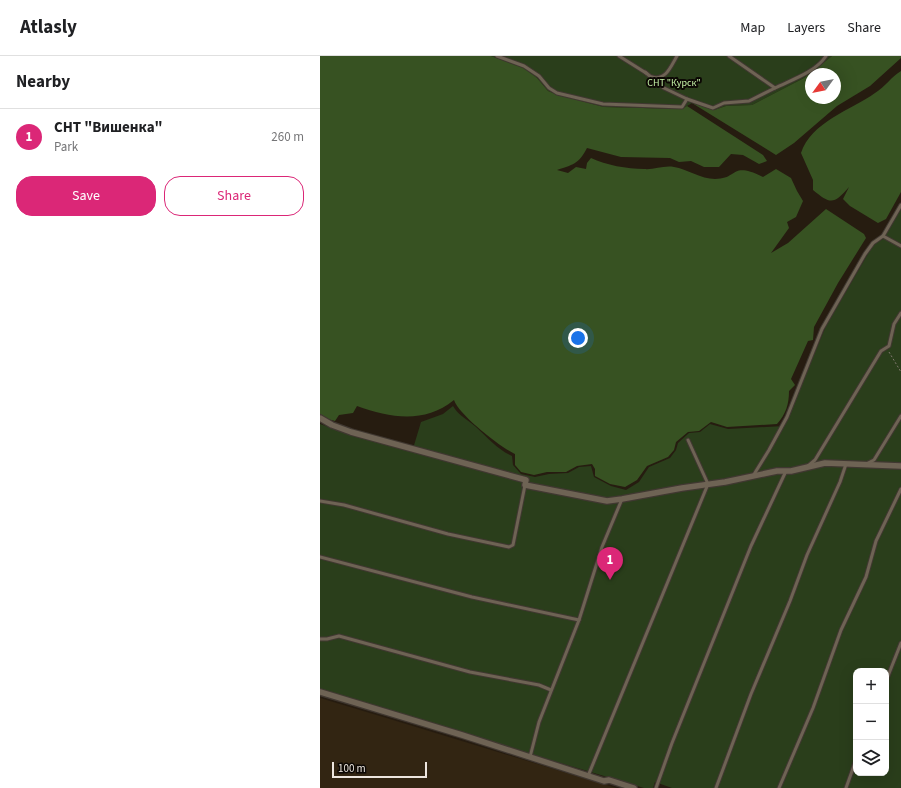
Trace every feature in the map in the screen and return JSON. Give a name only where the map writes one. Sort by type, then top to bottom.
[{"type":"street","points":[[320,418],[332,425],[351,432],[526,480],[525,486],[607,501],[622,500],[825,463],[901,466]]},
{"type":"street","points":[[320,692],[588,776],[634,788]]},
{"type":"lane","points":[[497,56],[524,66],[539,76],[549,88],[557,93],[603,104],[682,107],[687,99]]},
{"type":"lane","points":[[619,56],[654,78],[665,75],[677,56]]},
{"type":"lane","points":[[729,56],[775,88]]},
{"type":"lane","points":[[645,72],[664,88],[687,99],[713,108],[724,104],[749,101],[801,76],[824,61],[826,56]]},
{"type":"lane","points":[[753,476],[770,450],[787,417],[822,329],[865,254],[873,243],[883,236],[901,205]]},
{"type":"lane","points":[[883,236],[901,246]]},
{"type":"lane","points":[[807,467],[816,460],[824,443],[881,351],[889,346],[894,324],[901,313]]},
{"type":"lane","points":[[867,464],[874,460],[901,416]]},
{"type":"lane","points":[[588,776],[708,484],[688,440]]},
{"type":"lane","points":[[716,788],[754,687],[790,601],[807,555],[840,482],[846,464]]},
{"type":"lane","points":[[656,788],[672,743],[751,546],[786,471]]},
{"type":"lane","points":[[320,500],[344,505],[448,534],[509,547],[513,545],[525,486]]},
{"type":"lane","points":[[779,788],[813,708],[841,630],[866,576],[876,541],[901,489]]},
{"type":"lane","points":[[530,757],[539,722],[579,620],[602,547],[622,500]]},
{"type":"lane","points":[[320,557],[472,598],[579,620]]},
{"type":"lane","points":[[320,639],[327,640],[339,636],[470,672],[540,685],[551,690]]},
{"type":"lane","points":[[889,673],[901,643]]},
{"type":"lane","points":[[846,788],[853,768]]},
{"type":"path","points":[[889,346],[888,350],[901,372]]},
{"type":"shaded area","points":[[320,698],[393,720],[616,788],[320,788]]},
{"type":"green space","points":[[320,56],[491,56],[523,68],[537,78],[548,91],[604,107],[682,109],[687,106],[763,155],[767,161],[759,164],[743,155],[731,154],[719,167],[704,167],[691,161],[679,162],[670,158],[621,157],[587,148],[578,161],[557,170],[568,173],[576,167],[586,169],[587,163],[591,158],[610,165],[631,168],[648,169],[674,167],[710,179],[723,178],[740,171],[752,172],[763,177],[776,169],[791,178],[803,201],[796,217],[787,222],[789,228],[771,253],[788,243],[826,209],[864,234],[866,238],[838,283],[814,327],[813,340],[808,341],[791,379],[795,385],[789,391],[786,409],[777,424],[727,427],[711,422],[699,431],[688,432],[676,442],[674,450],[668,457],[647,466],[637,480],[625,487],[610,484],[595,476],[595,469],[592,464],[577,466],[566,472],[547,472],[534,475],[521,472],[515,465],[515,454],[500,445],[481,430],[464,414],[454,400],[443,408],[419,416],[395,416],[382,414],[357,406],[353,413],[339,415],[335,421],[324,418],[320,414]]},
{"type":"green space","name":"СНТ \"Курск\"","points":[[491,56],[832,56],[817,68],[805,68],[804,78],[752,105],[726,106],[714,110],[692,103],[682,109],[604,107],[548,91],[537,78]]},
{"type":"green space","points":[[832,56],[901,56],[901,58],[870,86],[841,104],[841,68],[817,68]]},
{"type":"green space","points":[[901,71],[901,192],[886,219],[878,223],[850,206],[843,199],[849,187],[840,197],[832,200],[824,198],[813,190],[813,180],[801,153],[806,142],[822,125],[879,91]]},
{"type":"green space","points":[[805,77],[805,104],[840,104],[794,143],[776,155],[692,103],[714,110],[726,106],[752,105]]},
{"type":"green space","points":[[901,209],[901,788],[672,788],[655,782],[653,788],[644,788],[320,691],[320,424],[355,436],[412,452],[421,422],[443,414],[453,406],[497,447],[512,456],[513,465],[521,474],[535,477],[549,474],[568,473],[579,467],[591,466],[594,477],[611,486],[626,490],[639,482],[649,467],[670,458],[676,450],[678,443],[689,433],[700,432],[710,424],[728,429],[784,426],[826,326],[874,244],[883,239]]},
{"type":"place","name":"СНТ \"Вишенка\"","points":[[610,580]]}]
